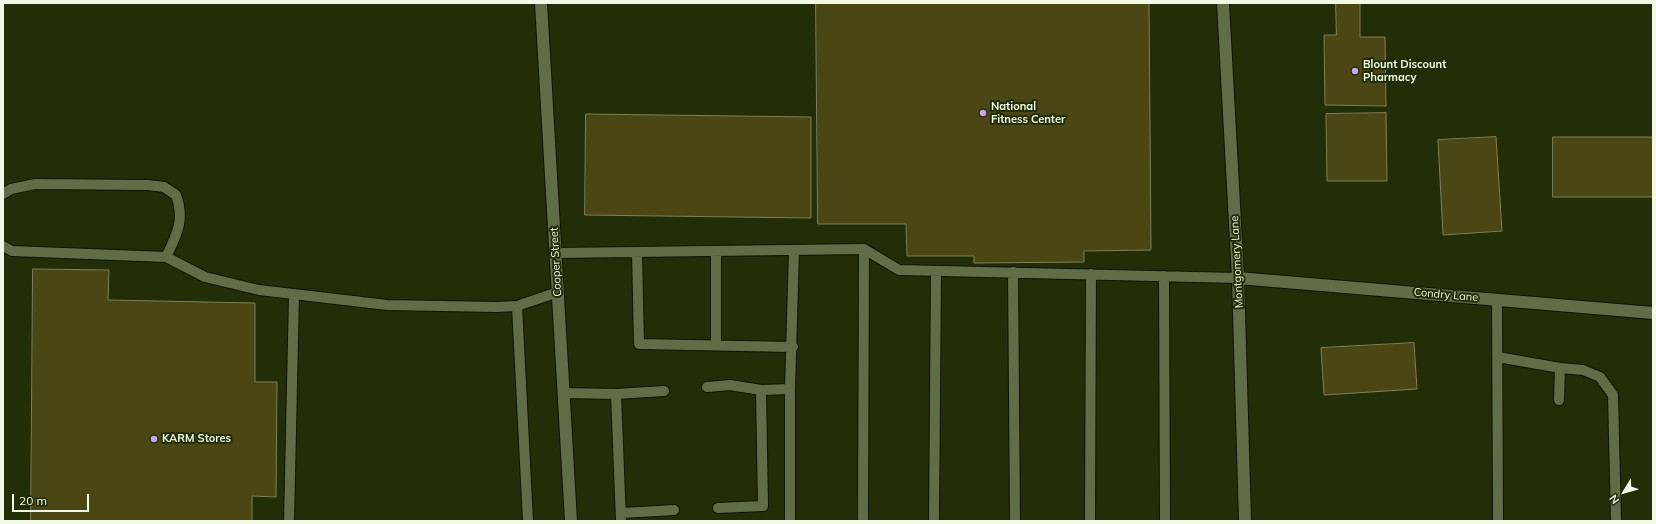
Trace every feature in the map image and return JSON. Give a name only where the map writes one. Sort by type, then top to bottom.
[{"type":"street","name":"Cooper Street","points":[[541,3],[571,521]]},
{"type":"street","name":"Montgomery Lane","points":[[1223,3],[1238,278],[1245,521]]},
{"type":"street","name":"Condry Lane","points":[[1238,278],[1653,312]]},
{"type":"lane","points":[[3,194],[11,189],[35,184],[148,185],[164,187],[176,195],[181,208],[178,231],[166,257]]},
{"type":"lane","points":[[3,246],[12,251],[166,257],[205,277],[259,290],[387,305],[517,306],[558,292]]},
{"type":"lane","points":[[556,253],[864,249],[899,270],[1238,278]]},
{"type":"lane","points":[[863,521],[864,249]]},
{"type":"lane","points":[[790,521],[790,389],[794,250]]},
{"type":"lane","points":[[716,251],[716,345]]},
{"type":"lane","points":[[637,252],[639,344],[792,347]]},
{"type":"lane","points":[[934,521],[936,271]]},
{"type":"lane","points":[[1013,272],[1015,521]]},
{"type":"lane","points":[[1090,521],[1091,274]]},
{"type":"lane","points":[[1164,276],[1164,521]]},
{"type":"lane","points":[[289,521],[294,295]]},
{"type":"lane","points":[[1497,299],[1498,521]]},
{"type":"lane","points":[[517,306],[528,521]]},
{"type":"lane","points":[[1498,357],[1560,368],[1582,370],[1600,377],[1613,395],[1616,521]]},
{"type":"lane","points":[[1559,400],[1560,368]]},
{"type":"lane","points":[[707,387],[730,386],[761,390],[790,389]]},
{"type":"lane","points":[[564,393],[616,394],[664,390]]},
{"type":"lane","points":[[718,508],[763,506],[761,390]]},
{"type":"lane","points":[[616,394],[622,517],[674,510]]},
{"type":"building","name":"National Fitness Center","points":[[816,3],[1149,3],[1151,250],[1084,251],[1084,262],[974,263],[974,256],[907,256],[906,224],[818,224]]},
{"type":"building","name":"Blount Discount Pharmacy","points":[[1336,3],[1360,3],[1360,37],[1385,37],[1386,106],[1325,105],[1324,35],[1336,35]]},
{"type":"building","points":[[1386,113],[1387,181],[1327,181],[1326,114]]},
{"type":"building","points":[[586,114],[811,117],[811,218],[585,215]]},
{"type":"building","points":[[1496,137],[1502,231],[1443,235],[1438,140]]},
{"type":"building","points":[[1553,137],[1653,137],[1653,197],[1553,197]]},
{"type":"building","name":"KARM Stores","points":[[33,269],[109,270],[108,300],[255,303],[255,382],[277,382],[276,497],[252,496],[252,521],[31,521]]},
{"type":"building","points":[[1414,343],[1417,389],[1324,395],[1321,348]]},
{"type":"place","name":"Blount Discount Pharmacy","points":[[1355,71]]},
{"type":"place","name":"National Fitness Center","points":[[983,113]]},
{"type":"place","name":"KARM Stores","points":[[154,439]]}]
